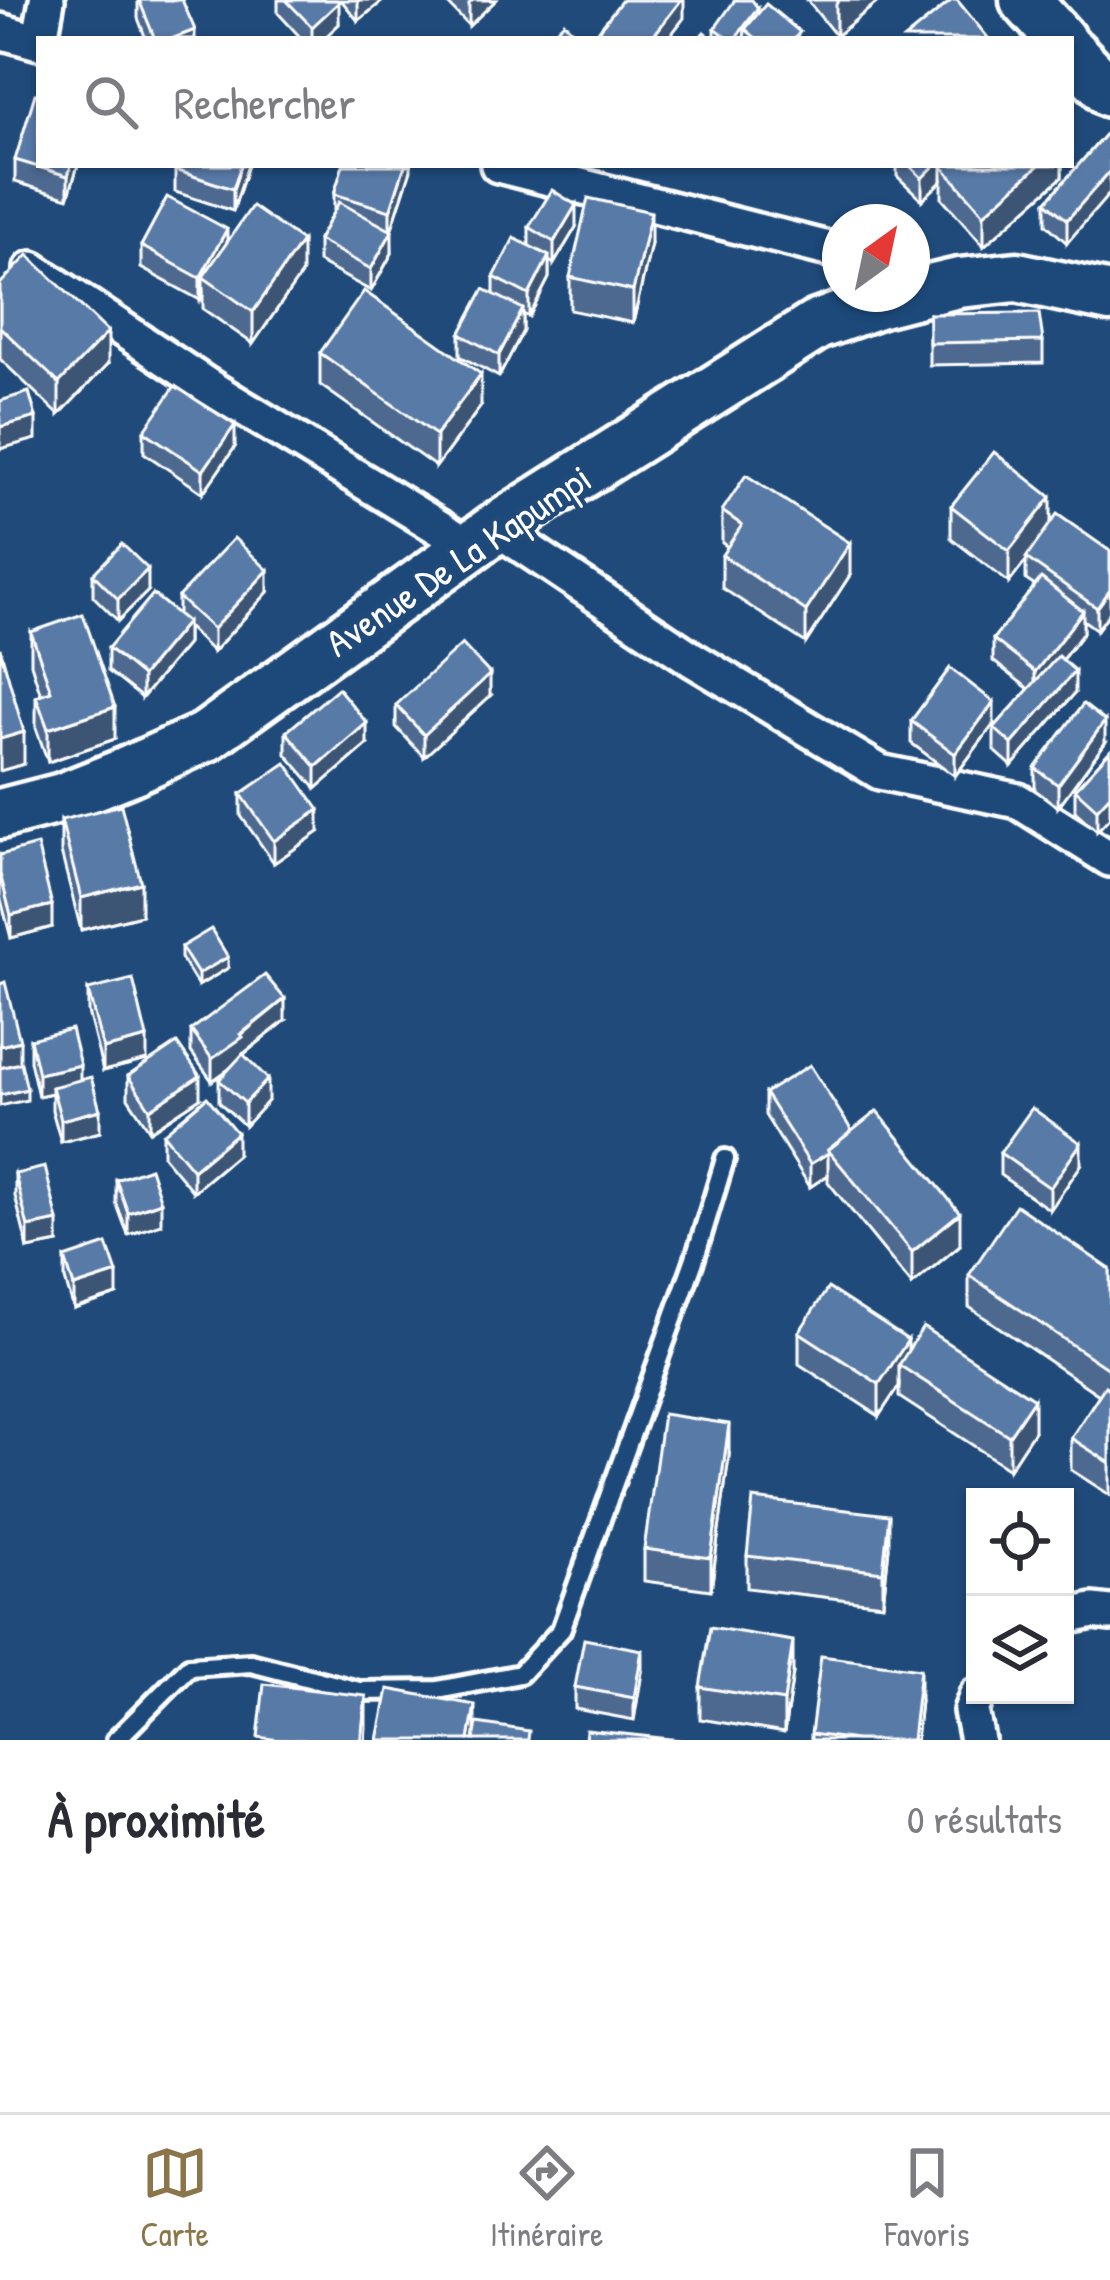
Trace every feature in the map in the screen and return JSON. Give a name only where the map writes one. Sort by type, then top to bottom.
[{"type":"main road","points":[[1025,0],[1057,36]]},
{"type":"main road","points":[[1074,55],[1110,92]]},
{"type":"main road","name":"Avenue De La Kapumpi","points":[[930,290],[1017,278],[1110,297]]},
{"type":"main road","name":"Avenue De La Kapumpi","points":[[0,814],[62,798],[207,736],[484,538],[818,326],[855,312]]},
{"type":"street","points":[[41,36],[47,0]]},
{"type":"street","points":[[0,31],[36,39]]},
{"type":"street","points":[[510,168],[822,247]]},
{"type":"street","points":[[21,262],[206,386],[484,538],[880,772],[1018,801],[1110,860]]},
{"type":"street","points":[[930,276],[959,283]]},
{"type":"street","points":[[1074,1615],[1110,1613]]},
{"type":"street","points":[[974,1704],[977,1740]]},
{"type":"lane","points":[[116,1740],[189,1667],[251,1663],[359,1690],[438,1690],[520,1674],[560,1630],[695,1258],[725,1160]]},
{"type":"building","points":[[139,0],[182,0],[195,30],[179,36],[154,36]]},
{"type":"building","points":[[286,0],[337,0],[339,2],[312,27]]},
{"type":"building","points":[[622,0],[681,0],[653,36],[594,36]]},
{"type":"building","points":[[735,0],[752,0],[758,8],[737,36],[725,36],[715,28]]},
{"type":"building","points":[[957,0],[987,36],[908,36]]},
{"type":"building","points":[[766,4],[800,32],[797,36],[753,36],[745,29]]},
{"type":"building","points":[[564,22],[578,36],[550,36]]},
{"type":"building","points":[[35,94],[36,94],[36,166],[15,160]]},
{"type":"building","points":[[1110,129],[1110,171],[1067,220],[1046,202]]},
{"type":"building","points":[[42,168],[70,168],[68,176]]},
{"type":"building","points":[[176,168],[240,168],[233,189]]},
{"type":"building","points":[[342,168],[404,168],[390,211],[334,194]]},
{"type":"building","points":[[912,168],[932,168],[922,178]]},
{"type":"building","points":[[944,168],[1036,168],[984,214]]},
{"type":"building","points":[[552,190],[576,205],[554,242],[529,227]]},
{"type":"building","points":[[167,197],[227,229],[200,278],[141,246]]},
{"type":"building","points":[[588,198],[651,212],[633,291],[570,277]]},
{"type":"building","points":[[339,202],[392,231],[371,269],[318,240]]},
{"type":"building","points":[[252,206],[302,241],[253,312],[203,277]]},
{"type":"building","points":[[514,238],[549,256],[529,295],[494,277]]},
{"type":"building","points":[[28,255],[108,332],[59,383],[0,327],[0,284]]},
{"type":"building","points":[[484,289],[523,309],[499,355],[460,334]]},
{"type":"building","points":[[364,291],[481,374],[436,435],[320,353]]},
{"type":"building","points":[[1039,313],[1043,341],[929,343],[929,314]]},
{"type":"building","points":[[175,386],[235,425],[203,471],[144,431]]},
{"type":"building","points":[[29,392],[36,417],[0,427],[0,401]]},
{"type":"building","points":[[994,452],[1051,497],[1009,551],[951,506]]},
{"type":"building","points":[[746,475],[850,543],[806,611],[722,555],[742,525],[722,511]]},
{"type":"building","points":[[1057,514],[1110,551],[1110,590],[1097,608],[1026,558]]},
{"type":"building","points":[[234,538],[268,570],[213,629],[178,597]]},
{"type":"building","points":[[122,544],[148,569],[118,599],[93,574]]},
{"type":"building","points":[[1041,578],[1083,611],[1035,672],[993,639]]},
{"type":"building","points":[[153,594],[187,622],[142,676],[108,648]]},
{"type":"building","points":[[83,614],[115,707],[48,729],[36,696],[51,691],[31,632]]},
{"type":"building","points":[[462,644],[490,674],[424,735],[396,705]]},
{"type":"building","points":[[0,648],[24,732],[0,739]]},
{"type":"building","points":[[1058,656],[1075,671],[1012,744],[994,728]]},
{"type":"building","points":[[950,668],[994,702],[955,754],[911,721]]},
{"type":"building","points":[[338,688],[367,723],[316,767],[286,732]]},
{"type":"building","points":[[1083,704],[1105,721],[1058,785],[1035,768]]},
{"type":"building","points":[[1110,751],[1110,795],[1097,809],[1075,789]]},
{"type":"building","points":[[286,763],[319,810],[274,841],[241,794]]},
{"type":"building","points":[[121,805],[141,883],[81,898],[61,820]]},
{"type":"building","points":[[37,845],[52,905],[11,915],[0,855]]},
{"type":"building","points":[[211,929],[228,957],[198,974],[181,947]]},
{"type":"building","points":[[265,975],[285,999],[212,1059],[191,1030]]},
{"type":"building","points":[[133,979],[147,1038],[103,1049],[88,990]]},
{"type":"building","points":[[5,982],[20,1041],[0,1046],[0,984]]},
{"type":"building","points":[[71,1029],[80,1065],[38,1074],[30,1039]]},
{"type":"building","points":[[177,1043],[200,1076],[150,1109],[128,1076]]},
{"type":"building","points":[[243,1054],[268,1079],[245,1103],[219,1080]]},
{"type":"building","points":[[21,1063],[27,1089],[0,1095],[0,1068]]},
{"type":"building","points":[[810,1065],[852,1131],[810,1164],[765,1093]]},
{"type":"building","points":[[91,1077],[100,1110],[61,1120],[52,1087]]},
{"type":"building","points":[[207,1097],[237,1133],[193,1170],[163,1134]]},
{"type":"building","points":[[1032,1108],[1081,1143],[1050,1188],[1000,1153]]},
{"type":"building","points":[[877,1111],[960,1213],[912,1252],[828,1150]]},
{"type":"building","points":[[45,1167],[58,1221],[28,1227],[15,1174]]},
{"type":"building","points":[[150,1168],[161,1202],[128,1213],[116,1180]]},
{"type":"building","points":[[1016,1205],[1110,1269],[1108,1369],[969,1275]]},
{"type":"building","points":[[107,1244],[117,1273],[74,1287],[65,1258]]},
{"type":"building","points":[[828,1288],[908,1340],[879,1384],[799,1332]]},
{"type":"building","points":[[923,1327],[1034,1399],[1009,1436],[899,1365]]},
{"type":"building","points":[[1105,1386],[1110,1390],[1110,1463],[1071,1438]]},
{"type":"building","points":[[663,1414],[729,1424],[711,1558],[644,1549]]},
{"type":"building","points":[[753,1499],[889,1515],[883,1572],[747,1556]]},
{"type":"building","points":[[710,1627],[793,1641],[784,1701],[700,1687]]},
{"type":"building","points":[[584,1639],[642,1650],[634,1698],[575,1687]]},
{"type":"building","points":[[821,1656],[920,1669],[912,1740],[811,1734]]},
{"type":"building","points":[[264,1684],[366,1696],[361,1740],[258,1737]]},
{"type":"building","points":[[388,1689],[475,1705],[469,1740],[378,1740]]},
{"type":"building","points":[[477,1723],[529,1731],[528,1740],[474,1740]]},
{"type":"building","points":[[586,1730],[680,1740],[585,1740]]}]
